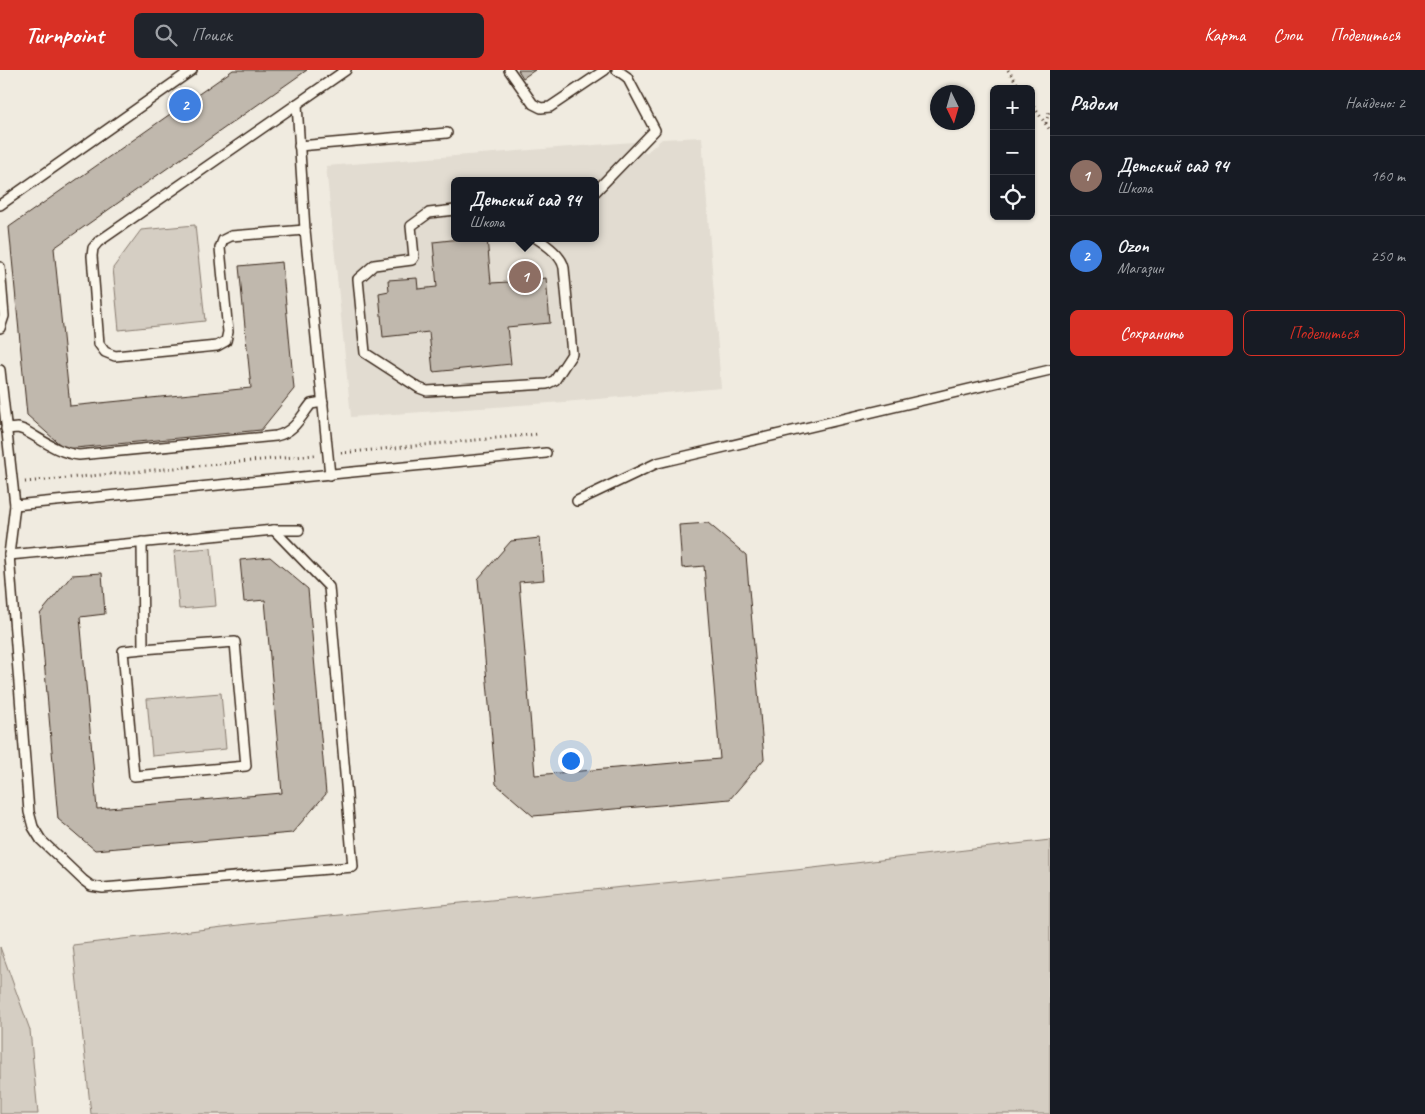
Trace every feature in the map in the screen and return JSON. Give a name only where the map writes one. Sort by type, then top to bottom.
[{"type":"lane","points":[[0,205],[192,70]]},
{"type":"lane","points":[[306,230],[231,236],[223,240],[220,248],[228,332],[226,342],[217,346],[115,356],[105,352],[99,344],[92,256],[93,248],[98,242],[346,70]]},
{"type":"lane","points":[[508,70],[533,104],[541,108],[550,108],[605,70]]},
{"type":"lane","points":[[599,188],[655,130],[627,77],[617,70]]},
{"type":"lane","points":[[297,104],[306,230],[330,475]]},
{"type":"lane","points":[[299,146],[447,133]]},
{"type":"lane","points":[[451,210],[429,213],[411,226],[414,256],[412,260],[374,265],[358,279],[364,353],[419,388],[427,391],[547,384],[555,380],[572,354],[563,262],[546,242]]},
{"type":"lane","points":[[0,267],[4,308],[4,316],[0,328]]},
{"type":"lane","points":[[0,370],[14,504],[9,555],[29,812],[32,827],[41,840],[91,886],[103,888],[353,867],[329,587],[274,530]]},
{"type":"lane","points":[[577,501],[657,463],[1050,370]]},
{"type":"lane","points":[[6,429],[18,428],[24,430],[58,450],[68,454],[79,455],[286,434],[294,428],[311,404],[323,402]]},
{"type":"lane","points":[[14,504],[546,453]]},
{"type":"lane","points":[[9,555],[274,530],[299,530]]},
{"type":"lane","points":[[142,542],[143,649]]},
{"type":"lane","points":[[235,642],[246,766],[134,776],[123,651],[143,649],[235,642]]},
{"type":"path","points":[[1008,70],[1018,85]]},
{"type":"path","points":[[1035,109],[1050,130]]},
{"type":"path","points":[[1046,124],[1050,109]]},
{"type":"path","points":[[12,484],[539,434]]},
{"type":"shaded area","points":[[702,137],[721,388],[564,402],[351,417],[326,166],[633,142],[646,153],[662,139]]},
{"type":"shaded area","points":[[195,225],[205,321],[119,330],[113,268],[141,230]]},
{"type":"shaded area","points":[[211,548],[216,606],[179,609],[174,551]]},
{"type":"shaded area","points":[[221,693],[226,749],[152,756],[147,699]]},
{"type":"shaded area","points":[[1050,840],[1050,1114],[91,1114],[73,945],[248,924],[796,870]]},
{"type":"shaded area","points":[[0,947],[30,1030],[38,1114],[0,1114]]},
{"type":"building","points":[[233,70],[307,70],[54,248],[70,406],[251,388],[239,266],[282,262],[294,389],[261,430],[65,449],[27,415],[9,227]]},
{"type":"building","points":[[518,70],[535,70],[523,78]]},
{"type":"building","points":[[451,240],[451,242],[487,242],[491,283],[509,282],[508,271],[537,268],[538,279],[546,278],[550,323],[507,327],[511,364],[433,372],[429,332],[383,337],[379,293],[389,291],[388,280],[417,278],[418,289],[437,287],[433,242]]},
{"type":"building","points":[[708,523],[746,555],[764,759],[730,799],[533,816],[496,784],[478,579],[511,541],[540,538],[544,580],[519,582],[535,775],[720,759],[704,566],[682,568],[679,525]]},
{"type":"building","points":[[270,557],[308,589],[326,794],[292,833],[95,850],[58,819],[40,614],[72,575],[102,573],[105,614],[80,617],[97,809],[282,793],[265,600],[244,602],[240,560]]},
{"type":"place","name":"Ozon","points":[[185,105]]},
{"type":"place","name":"Детский сад 94","points":[[525,277]]}]
